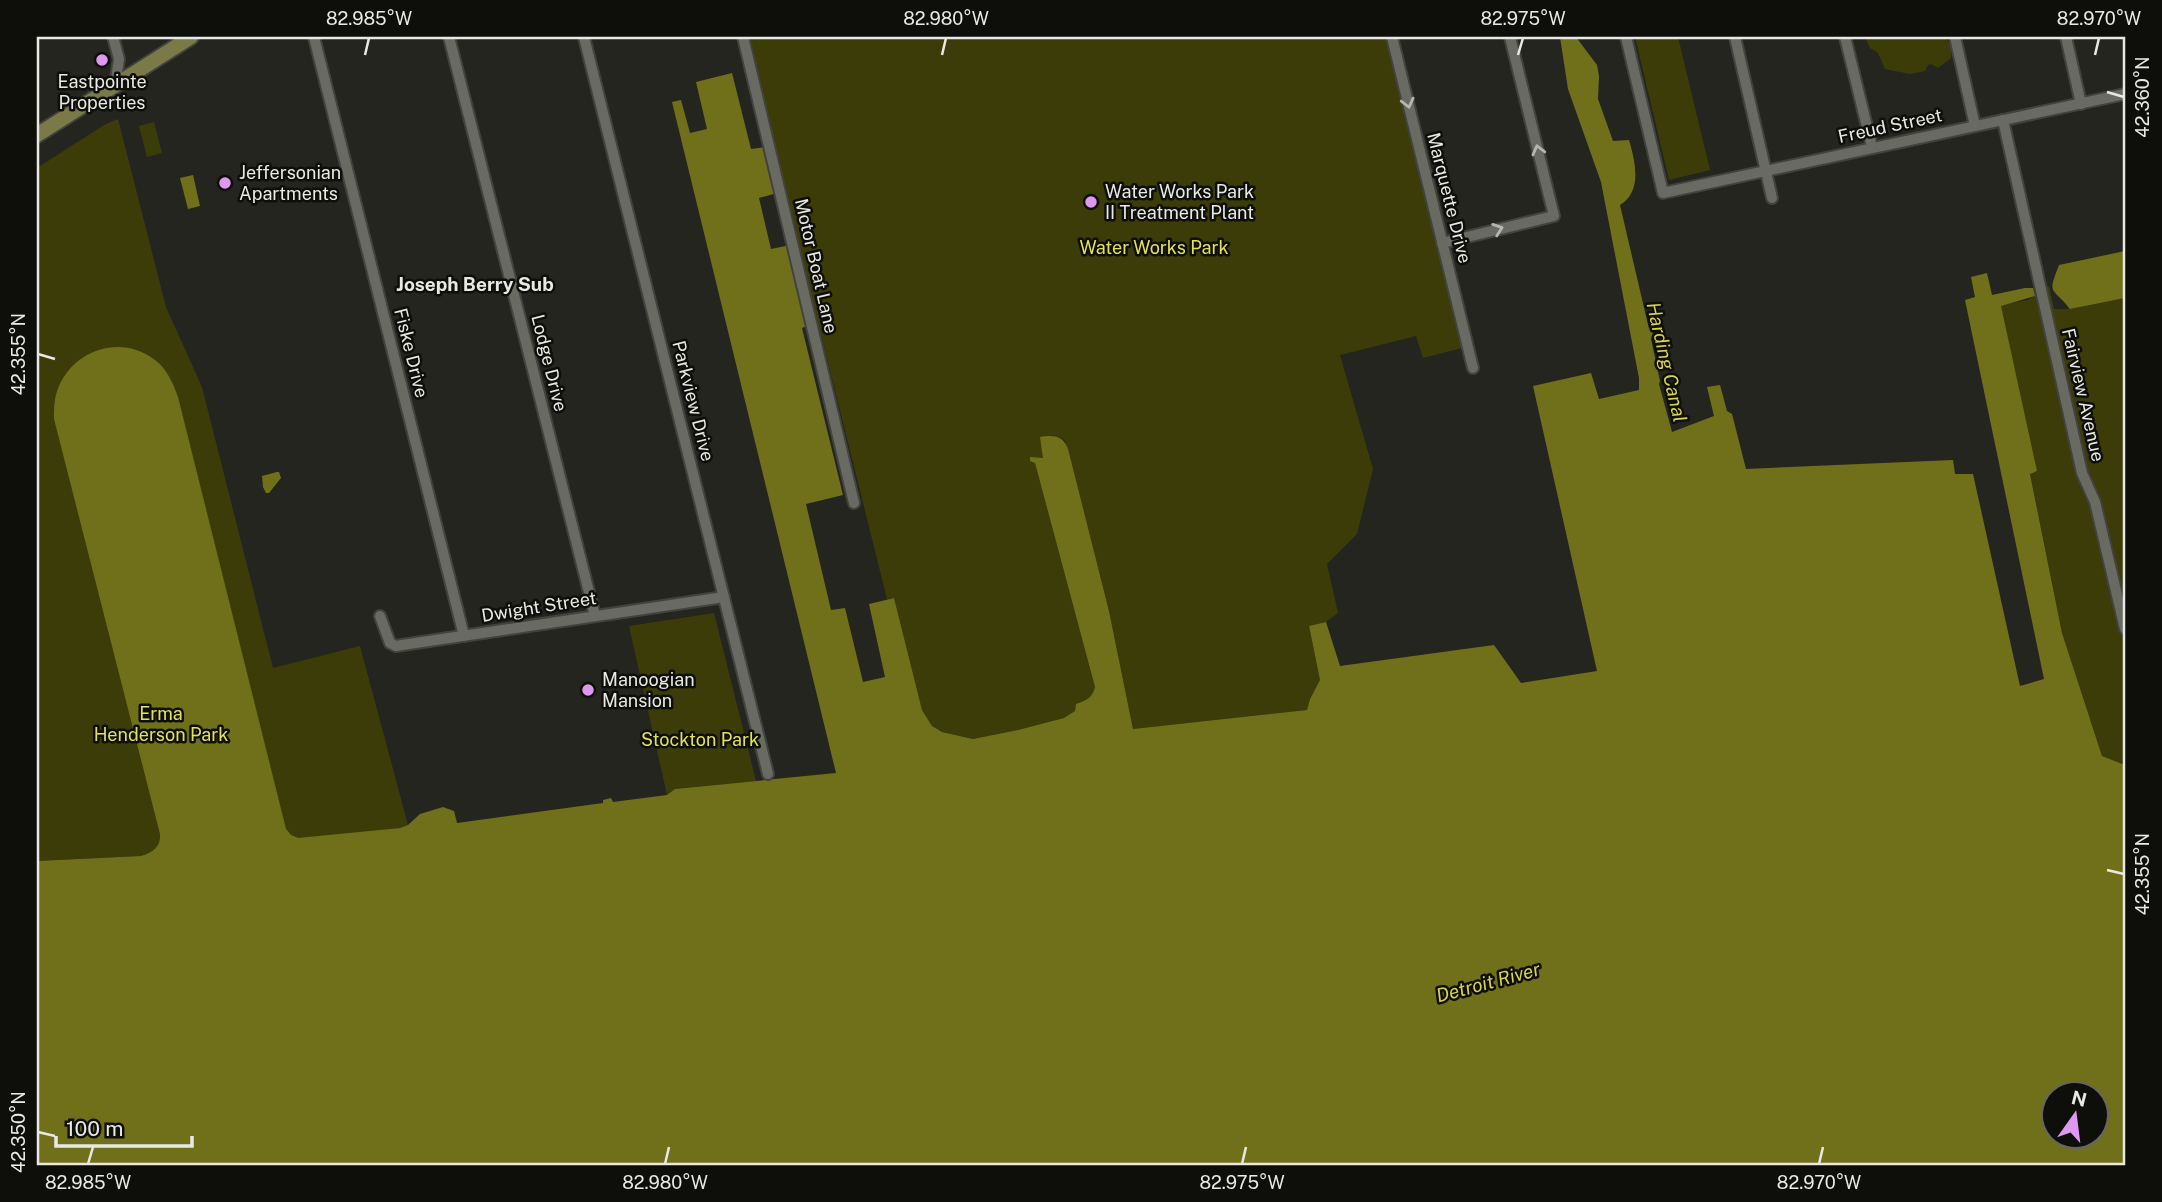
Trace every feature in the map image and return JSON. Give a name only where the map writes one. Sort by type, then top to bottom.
[{"type":"main road","points":[[37,135],[191,37]]},
{"type":"street","points":[[113,37],[119,59],[114,85]]},
{"type":"street","name":"Fiske Drive","points":[[314,37],[464,636]]},
{"type":"street","name":"Lodge Drive","points":[[449,37],[595,616]]},
{"type":"street","name":"Parkview Drive","points":[[584,37],[768,774]]},
{"type":"street","name":"Motor Boat Lane","points":[[743,37],[853,503]]},
{"type":"street","name":"Marquette Drive","points":[[1392,37],[1473,368]]},
{"type":"street","points":[[1442,243],[1554,216],[1510,37]]},
{"type":"street","name":"Freud Street","points":[[1626,37],[1663,193],[2125,94]]},
{"type":"street","points":[[1735,37],[1772,198]]},
{"type":"street","points":[[1845,37],[1871,147]]},
{"type":"street","points":[[1955,37],[1975,126]]},
{"type":"street","points":[[2066,37],[2081,104]]},
{"type":"street","name":"Fairview Avenue","points":[[2003,120],[2082,473],[2095,502],[2125,629]]},
{"type":"street","name":"Dwight Street","points":[[380,616],[386,638],[396,646],[724,597]]},
{"type":"green space","name":"Water Works Park","points":[[747,37],[1386,37],[1462,348],[1423,358],[1416,336],[1340,355],[1373,469],[1357,534],[1327,564],[1338,613],[1326,622],[1309,626],[1320,680],[1307,710],[1133,729],[1109,611],[1065,441],[1052,435],[1044,458],[1035,463],[1094,691],[1088,698],[1076,704],[1075,711],[1064,718],[1018,730],[973,739],[942,732],[932,726],[922,710],[894,598],[887,599]]},
{"type":"green space","points":[[1635,37],[1678,37],[1710,170],[1669,180]]},
{"type":"green space","points":[[1865,37],[1944,37],[1950,46],[1951,58],[1938,68],[1931,64],[1925,71],[1910,74],[1885,69],[1878,53],[1870,48]]},
{"type":"green space","name":"Erma Henderson Park","points":[[118,119],[166,307],[202,387],[273,668],[360,646],[408,825],[141,856],[37,861],[37,168],[104,125]]},
{"type":"green space","points":[[154,122],[162,153],[147,157],[139,126]]},
{"type":"green space","points":[[2049,286],[2054,309],[2070,309],[2125,298],[2125,765],[2102,756],[2062,633],[2030,473],[2037,471],[2000,305],[2027,300],[2035,296],[2033,288]]},
{"type":"green space","name":"Stockton Park","points":[[714,613],[756,781],[675,789],[667,795],[629,626]]},
{"type":"water","name":"Detroit River","points":[[1560,37],[1576,37],[1597,65],[1598,99],[1613,141],[1629,140],[1635,166],[1635,184],[1627,199],[1620,205],[1649,329],[1652,324],[1655,325],[1651,339],[1659,384],[1672,432],[1714,416],[1707,387],[1720,385],[1727,411],[1732,414],[1746,469],[1953,460],[1955,474],[1973,474],[2020,686],[2044,679],[1965,300],[1975,297],[1971,277],[1987,273],[1992,295],[2033,288],[2035,296],[2001,306],[2037,471],[2030,474],[2062,633],[2102,756],[2125,765],[2125,1165],[37,1165],[37,861],[141,856],[155,848],[160,839],[54,419],[57,390],[66,373],[88,355],[114,347],[142,352],[163,368],[172,382],[178,397],[286,829],[298,838],[400,828],[408,825],[420,814],[443,807],[454,811],[457,823],[603,803],[603,800],[611,798],[613,802],[667,795],[675,789],[836,773],[672,102],[681,100],[690,133],[707,129],[696,82],[732,73],[751,149],[765,147],[777,193],[759,198],[771,249],[790,245],[810,325],[802,328],[843,495],[806,504],[831,610],[845,608],[863,682],[885,677],[869,604],[894,598],[922,710],[932,726],[942,732],[973,739],[1064,718],[1075,711],[1076,704],[1091,696],[1095,687],[1035,463],[1030,461],[1030,457],[1043,458],[1040,437],[1057,437],[1068,449],[1109,611],[1133,729],[1307,710],[1320,680],[1309,626],[1326,622],[1340,666],[1494,645],[1521,683],[1597,671],[1533,386],[1591,373],[1599,399],[1639,390],[1639,378],[1601,182],[1568,89]]},
{"type":"water","points":[[193,175],[200,206],[188,209],[180,178]]},
{"type":"water","points":[[2125,251],[2125,298],[2070,309],[2053,290],[2059,265]]},
{"type":"water","points":[[279,472],[281,478],[269,493],[266,493],[262,476]]},
{"type":"place","name":"Eastpointe Properties","points":[[102,60]]},
{"type":"place","name":"Jeffersonian Apartments","points":[[225,183]]},
{"type":"place","name":"Water Works Park II Treatment Plant","points":[[1091,202]]},
{"type":"place","name":"Manoogian Mansion","points":[[588,690]]},
{"type":"district","name":"Joseph Berry Sub","points":[[475,284]]},
{"type":"water label","name":"Harding Canal","points":[[1667,362]]}]
